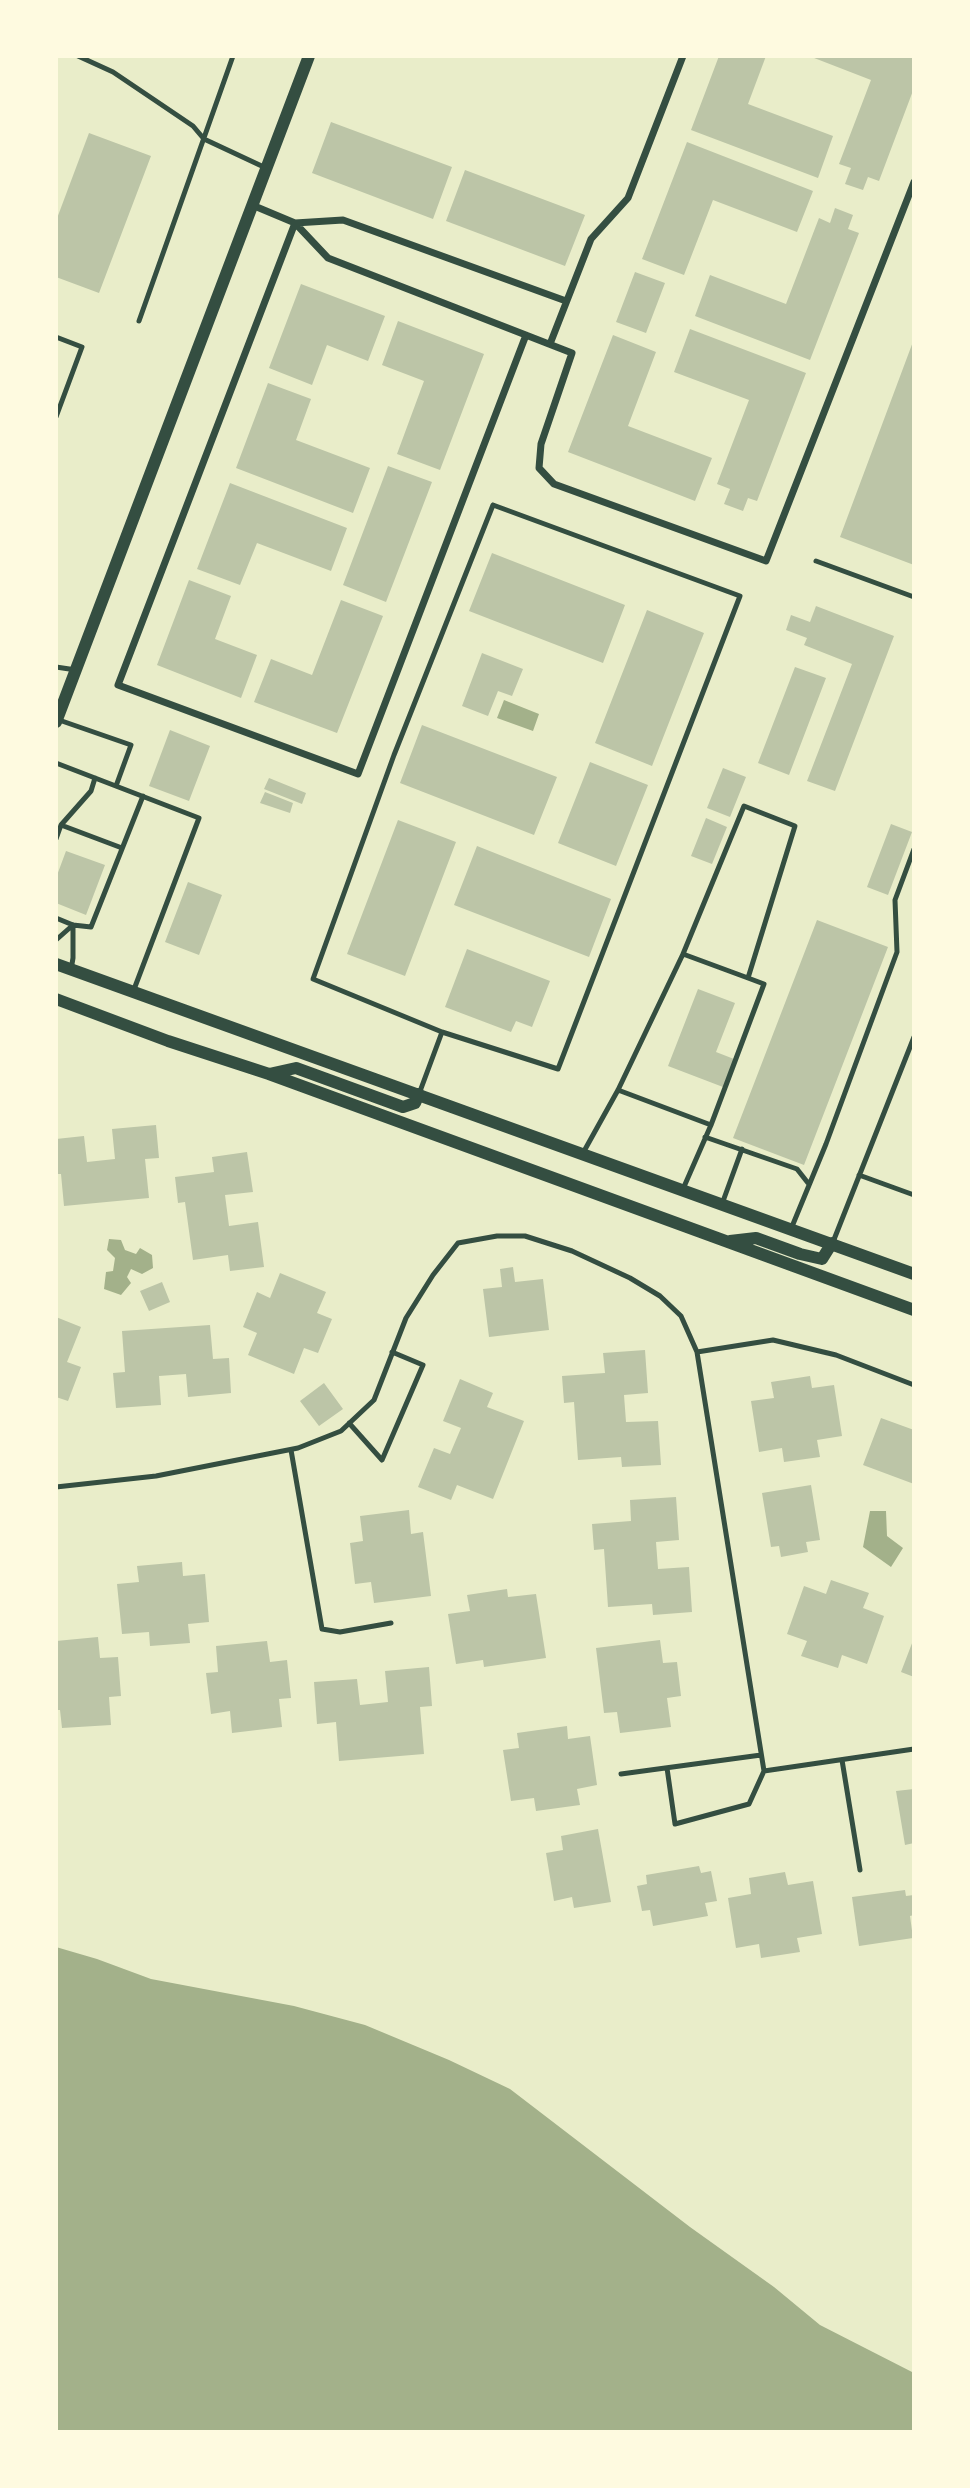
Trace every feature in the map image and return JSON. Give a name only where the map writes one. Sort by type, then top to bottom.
[{"type":"street","points":[[57,721],[309,56]]},
{"type":"street","points":[[550,344],[591,239],[628,198],[683,56]]},
{"type":"street","points":[[253,205],[295,223],[328,258],[572,353],[541,444],[539,468],[554,484],[766,561],[914,182]]},
{"type":"street","points":[[295,223],[343,220],[566,301]]},
{"type":"street","points":[[295,223],[118,685],[358,774],[526,335]]},
{"type":"street","points":[[56,964],[914,1274]]},
{"type":"street","points":[[56,999],[914,1310]]},
{"type":"street","points":[[269,1074],[296,1069],[403,1107],[415,1103],[419,1094]]},
{"type":"street","points":[[727,1241],[756,1238],[822,1259],[832,1244]]},
{"type":"lane","points":[[78,56],[113,72],[145,93],[193,126],[204,139],[266,168]]},
{"type":"lane","points":[[139,321],[233,56]]},
{"type":"lane","points":[[56,337],[82,346],[56,418]]},
{"type":"lane","points":[[493,505],[740,596],[558,1069],[442,1032],[313,979],[394,755],[493,505]]},
{"type":"lane","points":[[816,561],[914,597]]},
{"type":"lane","points":[[56,667],[76,670]]},
{"type":"lane","points":[[57,721],[131,745],[116,786]]},
{"type":"lane","points":[[56,763],[199,818],[133,992]]},
{"type":"lane","points":[[56,839],[61,825],[90,791],[95,778]]},
{"type":"lane","points":[[56,918],[73,925],[91,927],[143,796]]},
{"type":"lane","points":[[583,1153],[618,1090],[683,954],[744,806],[795,826],[748,978]]},
{"type":"lane","points":[[61,825],[122,848]]},
{"type":"lane","points":[[791,1229],[826,1144],[897,952],[895,901],[914,849]]},
{"type":"lane","points":[[56,940],[73,925]]},
{"type":"lane","points":[[71,970],[73,925]]},
{"type":"lane","points":[[683,954],[764,984],[711,1125],[683,1189]]},
{"type":"lane","points":[[419,1094],[442,1032]]},
{"type":"lane","points":[[832,1244],[914,1037]]},
{"type":"lane","points":[[618,1090],[711,1125]]},
{"type":"lane","points":[[705,1137],[797,1169],[808,1183]]},
{"type":"lane","points":[[722,1204],[741,1149]]},
{"type":"lane","points":[[859,1175],[914,1195]]},
{"type":"lane","points":[[56,1486],[156,1476],[291,1450],[341,1430],[374,1400],[405,1318],[458,1243],[506,1236],[525,1237],[572,1251],[630,1278],[660,1296],[681,1315],[697,1352],[764,1771],[749,1804],[675,1824],[667,1768]]},
{"type":"lane","points":[[697,1352],[774,1340],[836,1355],[914,1385]]},
{"type":"lane","points":[[349,1423],[382,1460],[423,1365],[393,1352]]},
{"type":"lane","points":[[291,1450],[323,1629],[340,1632],[391,1623]]},
{"type":"lane","points":[[764,1771],[914,1749]]},
{"type":"lane","points":[[621,1774],[761,1755]]},
{"type":"lane","points":[[842,1760],[860,1870]]},
{"type":"shaded area","points":[[504,700],[539,714],[533,731],[497,718]]},
{"type":"shaded area","points":[[109,1239],[121,1240],[125,1250],[136,1254],[140,1248],[152,1255],[153,1268],[142,1274],[131,1269],[127,1277],[131,1283],[121,1295],[104,1289],[106,1272],[113,1271],[115,1258],[107,1250]]},
{"type":"shaded area","points":[[870,1511],[886,1511],[887,1536],[903,1548],[891,1567],[863,1547]]},
{"type":"shaded area","points":[[56,1947],[151,1979],[294,2006],[365,2025],[510,2089],[690,2227],[774,2287],[820,2325],[914,2373],[914,2432],[56,2432]]},
{"type":"building","points":[[719,56],[766,56],[748,104],[833,136],[818,178],[691,130]]},
{"type":"building","points":[[809,56],[914,56],[914,88],[879,181],[868,177],[863,190],[845,184],[851,168],[839,164],[871,80]]},
{"type":"building","points":[[331,122],[452,167],[433,219],[312,173]]},
{"type":"building","points":[[89,133],[151,156],[99,293],[56,277],[56,221]]},
{"type":"building","points":[[687,142],[813,191],[797,232],[713,200],[684,275],[642,259]]},
{"type":"building","points":[[465,170],[585,215],[565,266],[446,221]]},
{"type":"building","points":[[835,208],[853,215],[848,229],[859,233],[810,360],[695,316],[710,275],[786,304],[819,218],[830,223]]},
{"type":"building","points":[[635,272],[665,283],[646,333],[616,322]]},
{"type":"building","points":[[301,284],[385,316],[368,361],[327,345],[312,385],[269,368]]},
{"type":"building","points":[[398,321],[484,354],[440,470],[397,454],[424,381],[382,365]]},
{"type":"building","points":[[690,329],[806,373],[757,501],[748,498],[743,511],[724,504],[730,489],[717,484],[749,400],[674,372]]},
{"type":"building","points":[[613,335],[656,352],[628,426],[712,458],[695,501],[568,452]]},
{"type":"building","points":[[914,339],[914,565],[840,537]]},
{"type":"building","points":[[268,383],[311,399],[296,440],[370,468],[353,513],[236,468]]},
{"type":"building","points":[[388,466],[432,482],[386,602],[343,585]]},
{"type":"building","points":[[230,483],[347,528],[331,571],[257,543],[240,585],[197,569]]},
{"type":"building","points":[[492,553],[625,605],[603,663],[469,611]]},
{"type":"building","points":[[189,580],[231,596],[215,639],[257,655],[241,698],[157,665]]},
{"type":"building","points":[[341,600],[383,616],[337,733],[254,702],[271,659],[312,675]]},
{"type":"building","points":[[816,606],[894,636],[835,791],[807,781],[852,664],[804,645],[807,638],[786,630],[791,615],[810,622]]},
{"type":"building","points":[[647,610],[704,633],[652,766],[595,743]]},
{"type":"building","points":[[482,653],[523,669],[512,696],[498,691],[488,716],[462,706]]},
{"type":"building","points":[[795,667],[826,678],[789,775],[758,763]]},
{"type":"building","points":[[422,725],[557,777],[534,835],[400,783]]},
{"type":"building","points":[[170,730],[210,746],[189,801],[149,786]]},
{"type":"building","points":[[590,762],[648,785],[616,866],[558,843]]},
{"type":"building","points":[[723,768],[746,777],[730,817],[707,808]]},
{"type":"building","points":[[269,778],[306,793],[302,804],[264,789]]},
{"type":"building","points":[[265,792],[293,803],[290,813],[260,803]]},
{"type":"building","points":[[706,818],[727,827],[712,864],[691,856]]},
{"type":"building","points":[[398,820],[456,842],[405,976],[347,954]]},
{"type":"building","points":[[891,824],[912,832],[888,895],[867,887]]},
{"type":"building","points":[[477,846],[611,899],[589,957],[454,905]]},
{"type":"building","points":[[66,851],[105,865],[86,915],[56,903],[56,878]]},
{"type":"building","points":[[188,882],[222,895],[199,955],[165,942]]},
{"type":"building","points":[[817,920],[888,947],[804,1165],[733,1138]]},
{"type":"building","points":[[467,949],[550,981],[532,1027],[516,1021],[511,1032],[445,1007]]},
{"type":"building","points":[[698,989],[735,1003],[716,1052],[734,1059],[723,1087],[668,1066]]},
{"type":"building","points":[[156,1125],[159,1158],[145,1159],[149,1198],[64,1206],[61,1174],[56,1174],[56,1139],[84,1136],[87,1162],[115,1159],[112,1129]]},
{"type":"building","points":[[247,1152],[253,1192],[225,1195],[229,1226],[258,1222],[264,1267],[230,1271],[228,1255],[193,1260],[185,1202],[178,1203],[175,1177],[214,1172],[212,1157]]},
{"type":"building","points":[[513,1267],[515,1282],[543,1279],[549,1330],[489,1337],[483,1289],[502,1287],[500,1269]]},
{"type":"building","points":[[280,1273],[326,1292],[317,1313],[332,1319],[318,1353],[304,1348],[294,1374],[248,1355],[257,1333],[243,1327],[257,1292],[270,1298]]},
{"type":"building","points":[[162,1282],[170,1302],[149,1311],[140,1291]]},
{"type":"building","points":[[56,1317],[81,1327],[67,1362],[81,1367],[68,1401],[56,1397]]},
{"type":"building","points":[[210,1325],[213,1359],[229,1358],[231,1393],[188,1397],[186,1374],[159,1376],[161,1405],[116,1408],[113,1373],[125,1372],[122,1331]]},
{"type":"building","points":[[645,1350],[648,1393],[624,1395],[626,1422],[658,1421],[661,1465],[622,1467],[621,1457],[578,1460],[574,1402],[564,1403],[562,1376],[605,1373],[603,1353]]},
{"type":"building","points":[[810,1376],[812,1388],[834,1385],[842,1436],[817,1440],[820,1457],[784,1462],[782,1448],[759,1452],[751,1401],[774,1398],[771,1382]]},
{"type":"building","points":[[460,1379],[493,1393],[487,1407],[524,1421],[493,1499],[457,1485],[451,1500],[418,1487],[434,1448],[450,1454],[461,1428],[443,1421]]},
{"type":"building","points":[[324,1383],[343,1409],[319,1426],[300,1401]]},
{"type":"building","points":[[881,1418],[914,1430],[914,1484],[863,1465]]},
{"type":"building","points":[[811,1485],[820,1540],[806,1542],[808,1552],[781,1557],[779,1546],[771,1547],[762,1493]]},
{"type":"building","points":[[676,1497],[679,1540],[656,1542],[658,1569],[689,1567],[692,1612],[653,1615],[652,1604],[608,1607],[604,1549],[594,1550],[592,1524],[631,1521],[630,1500]]},
{"type":"building","points":[[409,1510],[411,1534],[423,1532],[431,1596],[374,1603],[371,1582],[355,1584],[350,1543],[363,1541],[360,1516]]},
{"type":"building","points":[[182,1562],[183,1576],[205,1574],[209,1622],[188,1624],[190,1643],[150,1646],[149,1632],[122,1634],[117,1584],[139,1582],[137,1566]]},
{"type":"building","points":[[831,1580],[869,1593],[863,1608],[884,1616],[867,1664],[842,1655],[838,1668],[801,1656],[807,1641],[787,1634],[804,1586],[826,1594]]},
{"type":"building","points":[[507,1589],[508,1597],[536,1594],[546,1658],[484,1667],[483,1660],[456,1664],[448,1614],[470,1611],[467,1595]]},
{"type":"building","points":[[98,1637],[100,1658],[118,1657],[121,1696],[109,1697],[111,1725],[62,1728],[60,1710],[56,1710],[56,1641]]},
{"type":"building","points":[[914,1638],[914,1677],[901,1672]]},
{"type":"building","points":[[660,1640],[663,1663],[677,1662],[681,1696],[667,1698],[671,1727],[620,1733],[617,1712],[604,1713],[596,1648]]},
{"type":"building","points":[[267,1641],[270,1662],[287,1660],[291,1698],[279,1699],[282,1727],[232,1733],[230,1711],[211,1714],[206,1673],[218,1672],[216,1646]]},
{"type":"building","points":[[429,1667],[432,1706],[420,1707],[424,1754],[339,1761],[336,1722],[317,1724],[314,1682],[357,1679],[360,1705],[388,1702],[385,1671]]},
{"type":"building","points":[[567,1726],[568,1739],[590,1736],[597,1785],[577,1789],[580,1805],[536,1811],[534,1798],[511,1801],[503,1750],[519,1748],[517,1733]]},
{"type":"building","points":[[914,1789],[914,1843],[905,1845],[896,1791]]},
{"type":"building","points":[[598,1829],[611,1902],[574,1908],[572,1897],[554,1901],[546,1853],[563,1850],[561,1836]]},
{"type":"building","points":[[699,1866],[701,1873],[711,1871],[717,1901],[705,1903],[708,1916],[653,1926],[650,1910],[642,1911],[637,1886],[647,1884],[646,1875]]},
{"type":"building","points":[[785,1872],[788,1885],[813,1881],[822,1934],[797,1938],[800,1952],[761,1958],[759,1944],[736,1948],[728,1898],[751,1894],[749,1878]]},
{"type":"building","points":[[905,1890],[906,1896],[914,1895],[914,1915],[910,1916],[913,1938],[859,1946],[852,1897]]}]
